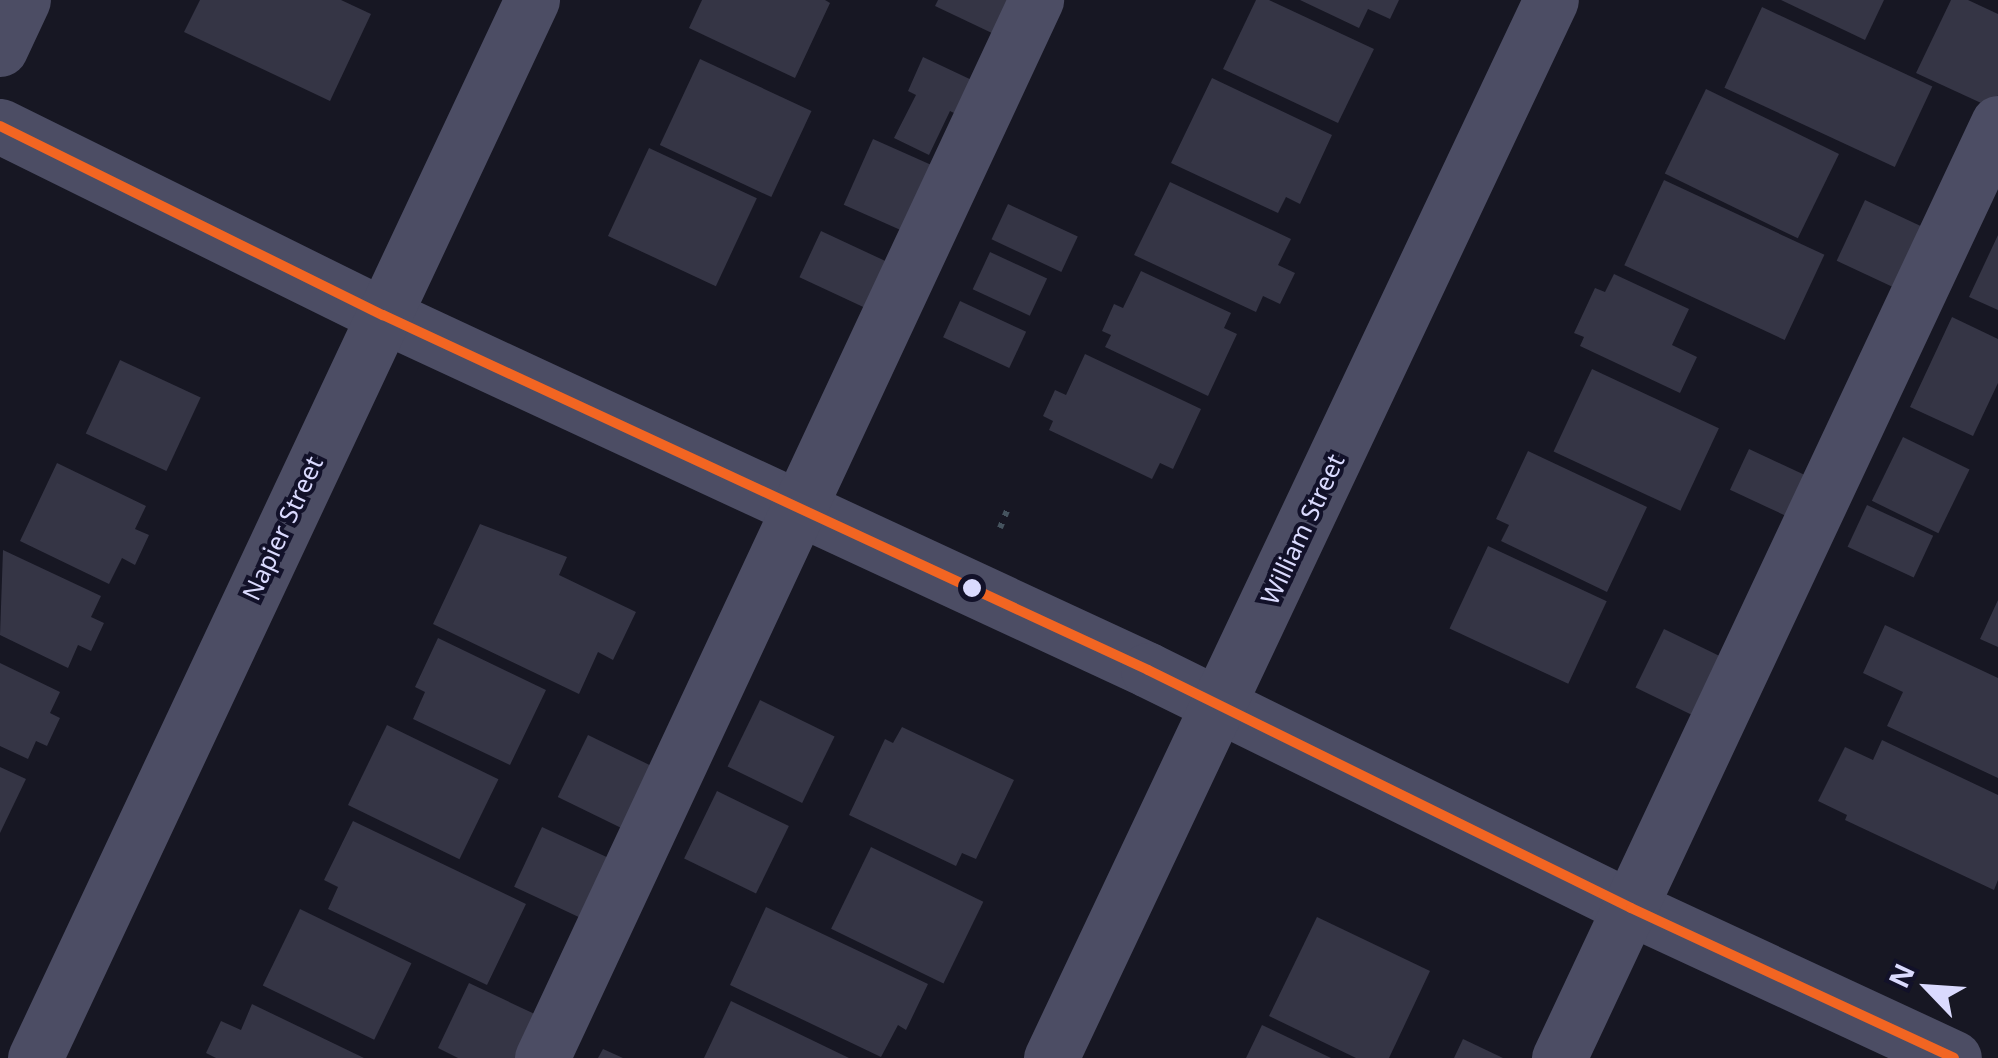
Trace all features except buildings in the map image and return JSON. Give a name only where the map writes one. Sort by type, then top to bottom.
[{"type":"street","points":[[0,49],[23,0]]},
{"type":"street","name":"Napier Street","points":[[34,1058],[532,0]]},
{"type":"street","points":[[542,1058],[1036,0]]},
{"type":"street","name":"William Street","points":[[1051,1058],[1551,0]]},
{"type":"street","points":[[1559,1058],[1998,123]]},
{"type":"street","points":[[0,126],[383,315],[1218,705],[1632,908],[1954,1058]]},
{"type":"path","points":[[1000,528],[1009,506]]},
{"type":"transit line","points":[[0,126],[383,315],[1148,670],[1631,908],[1954,1058]]}]
